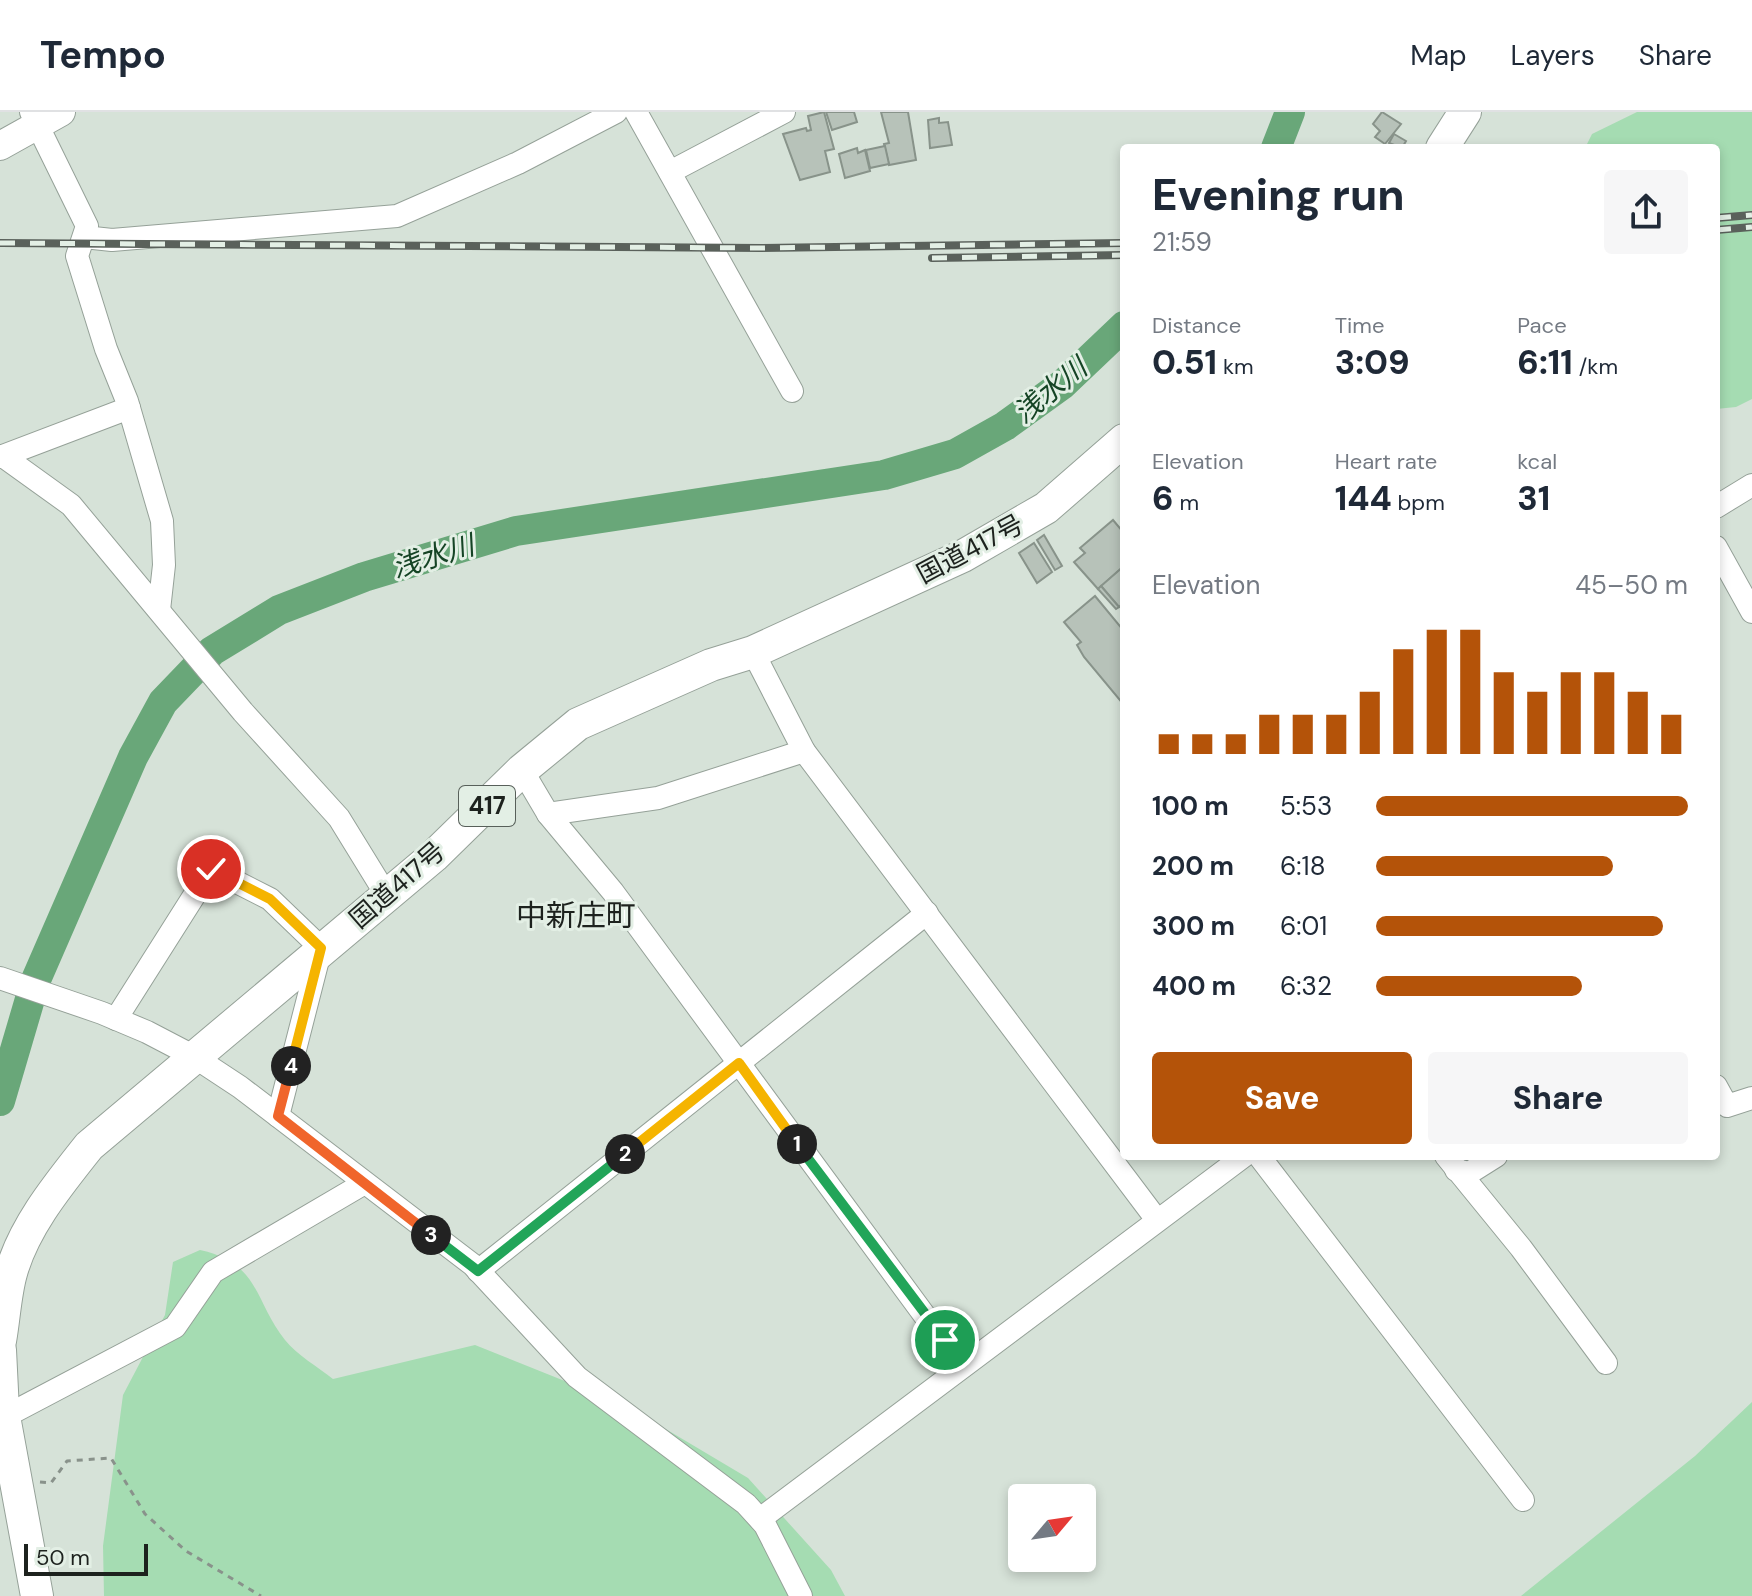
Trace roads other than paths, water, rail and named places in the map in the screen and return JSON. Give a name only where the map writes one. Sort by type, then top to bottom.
[{"type":"highway","points":[[1445,144],[1465,112]]},
{"type":"highway","name":"国道417号","points":[[0,1341],[11,1272],[29,1233],[57,1186],[89,1146],[321,948],[387,896],[466,827],[522,770],[578,724],[711,665],[753,652],[963,556],[1046,508],[1120,443]]},
{"type":"highway","points":[[0,1350],[4,1417],[37,1596]]},
{"type":"main road","points":[[0,146],[44,116]]},
{"type":"street","points":[[84,237],[112,240],[397,216],[518,163],[616,112]]},
{"type":"street","points":[[636,112],[792,391]]},
{"type":"street","points":[[670,172],[784,112]]},
{"type":"street","points":[[44,116],[87,226],[77,256],[129,408],[162,521],[164,565],[159,610]]},
{"type":"street","points":[[1,456],[129,408]]},
{"type":"street","points":[[1,456],[71,505],[243,712],[339,818],[387,896]]},
{"type":"street","points":[[1720,505],[1752,485]]},
{"type":"street","points":[[1720,554],[1752,612]]},
{"type":"street","points":[[753,652],[804,751],[1157,1220]]},
{"type":"street","points":[[548,814],[658,798],[804,751]]},
{"type":"street","points":[[522,770],[548,814],[613,892],[961,1365]]},
{"type":"street","points":[[109,1016],[211,869],[270,899],[321,948],[278,1116]]},
{"type":"street","points":[[478,1271],[927,913]]},
{"type":"street","points":[[0,978],[109,1016],[193,1056],[278,1116],[478,1271],[577,1377],[746,1504],[760,1519],[801,1596]]},
{"type":"street","points":[[1720,1093],[1727,1106],[1752,1098]]},
{"type":"street","points":[[760,1519],[961,1365],[1239,1160]]},
{"type":"street","points":[[1262,1160],[1523,1500]]},
{"type":"street","points":[[1451,1163],[1469,1173],[1490,1160]]},
{"type":"street","points":[[1451,1163],[1521,1248],[1606,1363]]},
{"type":"street","points":[[4,1417],[175,1327],[213,1272],[363,1184]]},
{"type":"waterway","name":"浅水川","points":[[1278,144],[1290,112]]},
{"type":"waterway","name":"浅水川","points":[[0,1101],[35,982],[133,757],[163,702],[212,651],[279,610],[364,577],[516,531],[884,475],[955,454],[1005,426],[1063,384],[1120,330]]},
{"type":"railway","points":[[1720,218],[1752,215]]},
{"type":"railway","points":[[1720,230],[1752,227]]},
{"type":"railway","points":[[0,243],[762,248],[1120,243]]},
{"type":"railway","points":[[932,258],[1120,255]]},
{"type":"district","name":"中新庄町","points":[[576,916]]}]
